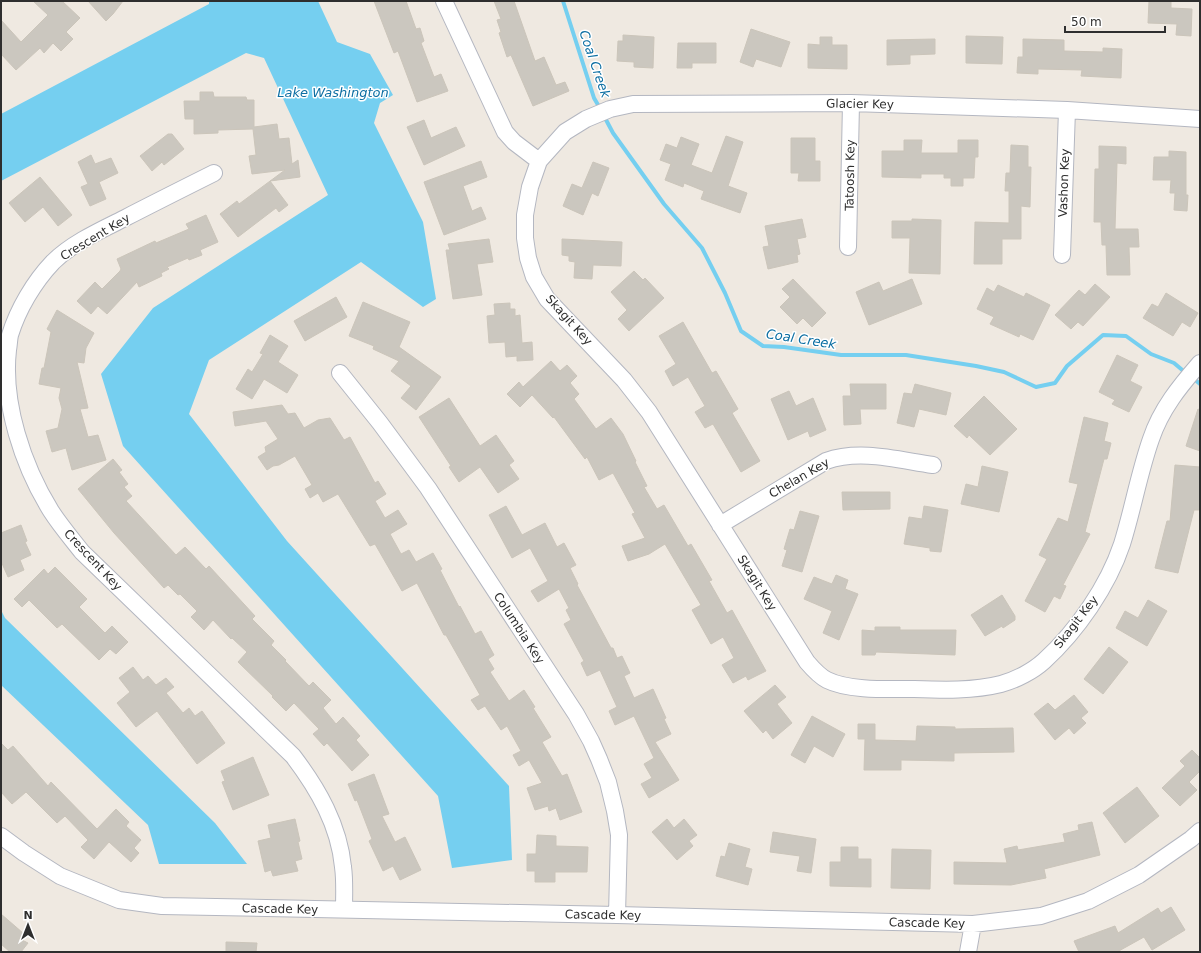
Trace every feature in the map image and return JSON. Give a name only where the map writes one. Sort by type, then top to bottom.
[{"type":"street","points":[[444,1],[505,132],[514,142],[539,161]]},
{"type":"street","name":"Glacier Key","points":[[539,161],[565,132],[591,116],[610,109],[633,104],[851,103],[1067,110],[1200,119]]},
{"type":"street","name":"Tatoosh Key","points":[[848,247],[851,103]]},
{"type":"street","name":"Vashon Key","points":[[1062,255],[1067,110]]},
{"type":"street","name":"Skagit Key","points":[[539,161],[530,187],[525,215],[526,245],[528,258],[534,276],[547,299],[624,380],[649,412],[807,662],[815,672],[827,680],[844,686],[938,690],[980,688],[1002,684],[1024,674],[1043,662],[1064,641],[1095,600],[1109,576],[1122,544],[1151,438],[1162,414],[1176,391],[1199,364]]},
{"type":"street","name":"Crescent Key","points":[[214,173],[100,230],[71,248],[53,262],[20,308],[10,336],[6,365],[8,393],[15,426],[25,458],[36,483],[64,530],[82,552],[293,756],[319,793],[331,816],[340,848],[343,868],[344,910]]},
{"type":"street","name":"Columbia Key","points":[[340,373],[380,423],[428,488],[576,714],[591,741],[608,782],[619,836],[617,915]]},
{"type":"street","name":"Chelan Key","points":[[720,526],[826,461],[836,458],[859,455],[873,456],[933,465]]},
{"type":"street","name":"Cascade Key","points":[[1,836],[60,876],[119,900],[162,906],[973,924],[1041,916],[1088,901],[1139,875],[1191,840],[1200,831]]},
{"type":"street","points":[[968,952],[973,924]]},
{"type":"water","name":"Lake Washington","points":[[209,1],[318,1],[337,42],[370,54],[393,95],[380,103],[374,123],[423,222],[436,299],[423,307],[361,262],[209,360],[189,414],[287,541],[509,786],[512,860],[452,868],[438,796],[123,446],[101,374],[153,308],[328,195],[264,58],[246,53],[1,181],[1,114],[209,4]]},
{"type":"water","points":[[1,610],[5,618],[215,823],[247,864],[159,864],[148,825],[1,685]]},
{"type":"building","points":[[33,1],[62,1],[80,18],[66,32],[73,39],[61,51],[53,43],[44,53],[40,48],[16,70],[1,54],[1,20],[21,42],[48,15]]},
{"type":"building","points":[[88,1],[123,1],[106,21]]},
{"type":"building","points":[[374,1],[406,1],[416,29],[420,28],[424,41],[421,43],[434,77],[441,74],[448,91],[417,102],[398,51],[394,53]]},
{"type":"building","points":[[494,1],[514,1],[535,61],[544,57],[556,85],[565,82],[569,91],[533,106],[511,55],[507,57],[499,33],[501,32],[497,20],[501,19]]},
{"type":"building","points":[[1149,1],[1171,1],[1171,8],[1192,9],[1191,36],[1176,35],[1177,24],[1148,23]]},
{"type":"building","points":[[751,29],[790,42],[781,67],[756,59],[753,67],[740,62]]},
{"type":"building","points":[[623,35],[654,37],[653,68],[634,67],[634,62],[617,61],[618,41],[623,41]]},
{"type":"building","points":[[966,36],[1003,37],[1002,64],[966,63]]},
{"type":"building","points":[[820,37],[832,37],[832,45],[847,45],[847,69],[808,68],[808,44],[820,45]]},
{"type":"building","points":[[935,39],[935,54],[910,55],[910,64],[887,65],[887,40]]},
{"type":"building","points":[[1023,39],[1064,40],[1064,51],[1103,52],[1103,48],[1122,49],[1121,78],[1081,76],[1082,70],[1038,69],[1038,74],[1017,73],[1018,57],[1023,57]]},
{"type":"building","points":[[678,43],[716,43],[716,63],[692,63],[692,68],[677,68]]},
{"type":"building","points":[[200,92],[213,92],[214,97],[246,97],[247,100],[254,100],[254,127],[277,124],[279,139],[289,138],[292,164],[298,160],[300,177],[270,181],[285,170],[252,174],[249,156],[256,155],[253,129],[218,130],[218,133],[194,134],[194,119],[185,119],[184,101],[200,101]]},
{"type":"building","points":[[424,120],[431,138],[456,127],[465,146],[424,165],[407,127]]},
{"type":"building","points":[[168,134],[172,134],[184,149],[164,165],[162,162],[152,171],[140,156]]},
{"type":"building","points":[[726,136],[743,142],[728,186],[747,193],[740,213],[701,199],[704,191],[684,183],[683,187],[665,180],[671,164],[660,160],[666,144],[677,148],[681,137],[699,144],[691,165],[712,173]]},
{"type":"building","points":[[791,138],[815,138],[815,161],[820,161],[820,181],[798,181],[799,173],[791,173]]},
{"type":"building","points":[[904,140],[922,140],[921,153],[958,153],[958,140],[978,140],[978,157],[975,157],[974,178],[963,178],[963,186],[951,186],[951,178],[944,178],[944,174],[921,174],[921,178],[882,177],[882,151],[904,151]]},
{"type":"building","points":[[1011,145],[1028,146],[1028,167],[1031,167],[1030,207],[1021,206],[1021,239],[1002,239],[1002,264],[974,264],[975,222],[1009,223],[1009,191],[1005,191],[1006,173],[1010,173]]},
{"type":"building","points":[[1099,146],[1126,147],[1126,164],[1117,163],[1115,229],[1138,229],[1139,247],[1129,247],[1130,275],[1107,275],[1106,245],[1102,245],[1101,222],[1094,222],[1095,169],[1099,169]]},
{"type":"building","points":[[1169,151],[1186,152],[1186,195],[1188,195],[1187,211],[1174,210],[1175,193],[1170,193],[1171,180],[1153,180],[1154,157],[1169,157]]},
{"type":"building","points":[[91,155],[95,164],[111,158],[118,173],[99,182],[106,199],[90,206],[81,187],[88,184],[78,162]]},
{"type":"building","points":[[481,161],[487,177],[463,186],[472,211],[481,207],[486,219],[444,235],[424,182]]},
{"type":"building","points":[[593,162],[609,168],[598,196],[592,193],[583,215],[563,206],[572,184],[582,188]]},
{"type":"building","points":[[40,177],[72,215],[58,226],[43,207],[25,222],[9,203]]},
{"type":"building","points":[[270,181],[288,205],[279,212],[276,208],[238,237],[220,214],[237,201],[239,204]]},
{"type":"building","points":[[206,215],[218,242],[200,250],[202,255],[189,260],[188,258],[167,267],[169,269],[161,273],[162,276],[139,287],[137,282],[107,314],[98,306],[91,314],[77,301],[95,282],[102,289],[120,271],[121,269],[117,259],[155,241],[156,243],[189,229],[186,224]]},
{"type":"building","points":[[802,219],[806,237],[797,239],[800,254],[797,255],[798,262],[768,269],[763,247],[769,246],[765,226]]},
{"type":"building","points":[[912,219],[941,220],[940,274],[909,273],[910,238],[892,238],[892,221],[912,221]]},
{"type":"building","points":[[489,239],[493,262],[477,264],[482,295],[453,299],[446,250],[450,250],[448,244]]},
{"type":"building","points":[[562,239],[622,242],[621,266],[593,265],[592,279],[574,278],[575,262],[569,261],[569,256],[562,255]]},
{"type":"building","points":[[634,271],[643,280],[645,278],[664,298],[629,331],[618,319],[627,310],[611,292]]},
{"type":"building","points":[[793,279],[826,313],[812,327],[803,318],[797,324],[780,307],[790,297],[782,289]]},
{"type":"building","points":[[912,279],[922,304],[869,325],[856,292],[879,282],[883,291]]},
{"type":"building","points":[[1095,284],[1110,297],[1083,326],[1078,322],[1071,329],[1055,315],[1079,290],[1085,295]]},
{"type":"building","points":[[998,285],[1024,297],[1026,293],[1050,305],[1033,340],[1020,334],[1019,337],[990,324],[994,317],[977,309],[987,288],[994,292]]},
{"type":"building","points":[[1166,293],[1198,313],[1190,327],[1182,322],[1173,336],[1143,318],[1152,304],[1158,307]]},
{"type":"building","points":[[336,297],[347,317],[305,341],[294,321]]},
{"type":"building","points":[[363,302],[410,322],[399,347],[441,377],[416,410],[401,398],[411,386],[391,371],[399,361],[373,349],[374,346],[349,336]]},
{"type":"building","points":[[510,303],[510,309],[515,309],[515,316],[520,315],[522,343],[532,342],[533,360],[517,361],[517,356],[506,357],[505,342],[489,343],[487,316],[495,315],[494,304]]},
{"type":"building","points":[[57,310],[94,333],[86,348],[84,363],[77,362],[88,408],[80,409],[88,437],[98,435],[106,460],[72,470],[66,448],[52,452],[46,431],[58,428],[62,409],[59,398],[61,388],[39,384],[42,368],[44,368],[51,332],[47,329]]},
{"type":"building","points":[[683,322],[712,373],[716,371],[738,409],[732,413],[760,461],[741,472],[713,424],[705,428],[695,412],[705,406],[688,377],[673,386],[665,371],[676,364],[659,336]]},
{"type":"building","points":[[270,335],[288,346],[278,362],[298,375],[287,393],[264,379],[252,399],[236,389],[248,369],[252,372],[263,354],[260,353]]},
{"type":"building","points":[[1117,355],[1138,365],[1130,381],[1142,387],[1129,412],[1112,404],[1115,400],[1099,392]]},
{"type":"building","points":[[551,361],[560,371],[567,365],[577,376],[570,383],[579,394],[574,399],[596,429],[611,418],[623,434],[647,486],[644,487],[657,509],[664,505],[688,546],[691,544],[712,580],[709,581],[727,613],[732,610],[766,671],[748,680],[746,676],[733,683],[722,665],[734,658],[723,637],[711,644],[692,610],[701,605],[665,544],[649,554],[628,561],[622,546],[645,538],[632,514],[635,513],[613,473],[599,480],[587,457],[585,459],[554,417],[553,418],[532,395],[520,407],[507,394],[519,382],[523,387]]},
{"type":"building","points":[[850,384],[886,384],[886,409],[860,409],[861,424],[844,425],[843,396],[851,396]]},
{"type":"building","points":[[915,384],[951,393],[946,415],[919,409],[914,427],[897,423],[904,393],[912,394]]},
{"type":"building","points":[[789,391],[796,406],[813,398],[826,430],[810,437],[808,431],[788,440],[771,399]]},
{"type":"building","points":[[984,396],[1017,429],[990,455],[969,435],[967,438],[954,426]]},
{"type":"building","points":[[449,398],[480,446],[496,435],[514,461],[509,465],[519,479],[498,493],[480,467],[459,482],[449,467],[451,466],[419,417]]},
{"type":"building","points":[[282,405],[288,414],[295,413],[304,428],[318,420],[330,418],[344,440],[350,437],[375,483],[378,481],[386,494],[375,501],[385,518],[398,510],[407,524],[390,534],[401,554],[409,550],[416,562],[433,553],[459,607],[460,606],[475,634],[481,631],[494,655],[488,659],[494,669],[490,672],[509,701],[524,690],[535,707],[533,708],[551,737],[542,742],[562,776],[567,774],[582,812],[560,820],[556,808],[549,811],[548,806],[535,810],[527,788],[542,783],[529,760],[519,766],[513,755],[521,751],[507,726],[501,730],[485,706],[478,710],[471,700],[480,695],[446,635],[444,635],[417,583],[402,591],[375,544],[370,546],[338,494],[323,502],[318,493],[310,498],[305,489],[312,485],[295,456],[267,470],[258,457],[266,452],[265,447],[278,439],[266,421],[235,426],[233,412]]},
{"type":"building","points":[[1198,409],[1200,410],[1200,451],[1186,446]]},
{"type":"building","points":[[1084,417],[1108,423],[1104,441],[1111,443],[1107,459],[1104,459],[1085,532],[1090,534],[1063,585],[1066,586],[1060,599],[1054,596],[1045,612],[1025,601],[1047,559],[1039,555],[1058,518],[1068,522],[1078,484],[1069,482]]},
{"type":"building","points":[[113,459],[122,470],[119,472],[128,484],[124,487],[132,496],[126,501],[176,555],[185,547],[206,569],[209,566],[255,616],[252,619],[274,641],[271,645],[286,660],[285,661],[309,686],[313,682],[331,700],[323,708],[336,724],[343,717],[360,736],[356,740],[369,755],[352,771],[327,743],[324,746],[313,734],[319,729],[294,703],[286,711],[272,697],[273,696],[238,662],[247,652],[232,638],[231,639],[213,620],[204,630],[191,617],[197,611],[180,594],[178,595],[168,585],[164,588],[114,533],[78,489]]},
{"type":"building","points":[[1175,465],[1200,467],[1200,510],[1194,510],[1178,573],[1155,568],[1167,521],[1170,521]]},
{"type":"building","points":[[982,466],[1008,472],[999,512],[961,504],[966,484],[978,487]]},
{"type":"building","points":[[842,492],[890,492],[890,509],[843,510]]},
{"type":"building","points":[[506,506],[522,535],[545,523],[557,547],[564,543],[576,565],[570,568],[578,584],[577,585],[611,648],[613,648],[617,658],[622,656],[630,673],[624,676],[634,698],[653,689],[666,718],[664,719],[671,734],[655,742],[679,780],[649,798],[641,784],[652,778],[644,764],[654,758],[634,716],[615,725],[609,711],[617,707],[600,670],[587,676],[581,663],[584,661],[564,624],[571,620],[566,610],[569,608],[559,589],[538,602],[531,591],[548,581],[530,548],[512,558],[489,515]]},
{"type":"building","points":[[924,506],[948,510],[941,552],[930,551],[930,548],[904,544],[909,517],[922,519]]},
{"type":"building","points":[[800,511],[819,516],[802,572],[782,566],[787,550],[784,549],[790,529],[794,530]]},
{"type":"building","points":[[21,525],[27,541],[25,542],[31,555],[20,560],[24,570],[8,577],[1,561],[1,533]]},
{"type":"building","points":[[55,567],[87,599],[79,607],[105,633],[112,626],[128,642],[116,654],[110,649],[99,660],[62,624],[57,628],[29,600],[22,607],[14,599],[44,569],[48,574]]},
{"type":"building","points":[[836,575],[848,580],[845,589],[858,594],[839,640],[823,633],[832,611],[804,599],[814,577],[832,584]]},
{"type":"building","points":[[1002,595],[1015,616],[1015,620],[1003,628],[1002,626],[985,636],[971,615]]},
{"type":"building","points":[[1148,600],[1167,611],[1147,646],[1116,628],[1125,611],[1138,618]]},
{"type":"building","points":[[875,627],[900,627],[900,630],[956,630],[955,655],[876,652],[875,655],[862,655],[862,630],[875,631]]},
{"type":"building","points":[[1109,647],[1128,662],[1103,694],[1084,679]]},
{"type":"building","points":[[133,667],[143,680],[148,676],[156,685],[166,678],[174,687],[166,693],[183,713],[189,708],[195,716],[202,711],[225,743],[197,764],[157,711],[136,727],[117,703],[130,692],[119,678]]},
{"type":"building","points":[[775,685],[786,697],[777,704],[792,723],[773,739],[766,730],[763,733],[744,711]]},
{"type":"building","points":[[1074,695],[1088,712],[1081,718],[1086,723],[1074,734],[1069,728],[1055,740],[1034,714],[1048,703],[1055,710]]},
{"type":"building","points":[[812,716],[845,734],[833,757],[814,746],[805,763],[791,755]]},
{"type":"building","points":[[858,724],[875,724],[875,740],[916,741],[917,726],[955,727],[955,729],[1013,728],[1014,752],[954,753],[954,761],[901,760],[901,770],[864,770],[865,739],[858,739]]},
{"type":"building","points":[[1,743],[8,750],[13,746],[48,786],[51,782],[97,829],[116,809],[129,822],[126,826],[141,840],[134,848],[139,853],[131,862],[109,842],[94,859],[81,847],[88,840],[65,816],[57,823],[26,792],[12,804],[1,792]]},
{"type":"building","points":[[1192,750],[1200,758],[1200,771],[1189,782],[1197,790],[1180,806],[1162,788],[1185,766],[1180,761]]},
{"type":"building","points":[[253,757],[269,795],[233,810],[222,782],[225,781],[221,771]]},
{"type":"building","points":[[374,774],[389,814],[382,816],[395,842],[405,837],[421,870],[400,880],[393,866],[383,871],[369,841],[372,839],[357,800],[355,801],[348,784]]},
{"type":"building","points":[[1137,787],[1159,816],[1125,843],[1103,813]]},
{"type":"building","points":[[295,819],[302,859],[295,861],[298,871],[273,876],[271,870],[265,872],[258,841],[271,838],[268,825]]},
{"type":"building","points":[[667,819],[674,828],[684,819],[697,835],[689,841],[693,846],[677,860],[652,832]]},
{"type":"building","points":[[1092,822],[1100,855],[1044,869],[1046,878],[1011,885],[954,884],[954,862],[1007,863],[1004,849],[1017,846],[1018,850],[1065,842],[1063,834],[1079,830],[1078,825]]},
{"type":"building","points":[[773,832],[816,839],[811,873],[797,871],[800,856],[770,852]]},
{"type":"building","points":[[537,835],[556,836],[556,846],[588,847],[587,872],[555,872],[555,882],[535,882],[535,871],[527,871],[527,854],[536,854]]},
{"type":"building","points":[[729,843],[750,849],[745,867],[752,869],[748,885],[716,876],[721,856],[725,857]]},
{"type":"building","points":[[841,847],[858,847],[858,859],[871,859],[871,887],[830,886],[830,862],[841,862]]},
{"type":"building","points":[[892,849],[931,850],[930,889],[891,888]]},
{"type":"building","points":[[1171,907],[1185,930],[1152,950],[1144,937],[1117,952],[1079,952],[1074,941],[1115,926],[1118,933],[1158,908],[1161,913]]},
{"type":"building","points":[[1,914],[23,933],[20,939],[28,943],[21,952],[10,952],[1,944]]},
{"type":"building","points":[[226,942],[257,943],[256,952],[226,952]]},
{"type":"waterway","name":"Coal Creek","points":[[563,1],[594,98],[601,110]]},
{"type":"waterway","name":"Coal Creek","points":[[604,116],[613,133],[664,204],[702,248],[725,293],[741,331],[763,346],[784,347],[841,355],[906,355],[1004,372],[1036,387],[1055,383],[1067,366],[1103,335],[1126,336],[1151,354],[1174,363],[1187,374]]},
{"type":"waterway","name":"Coal Creek","points":[[1193,378],[1200,384]]}]
